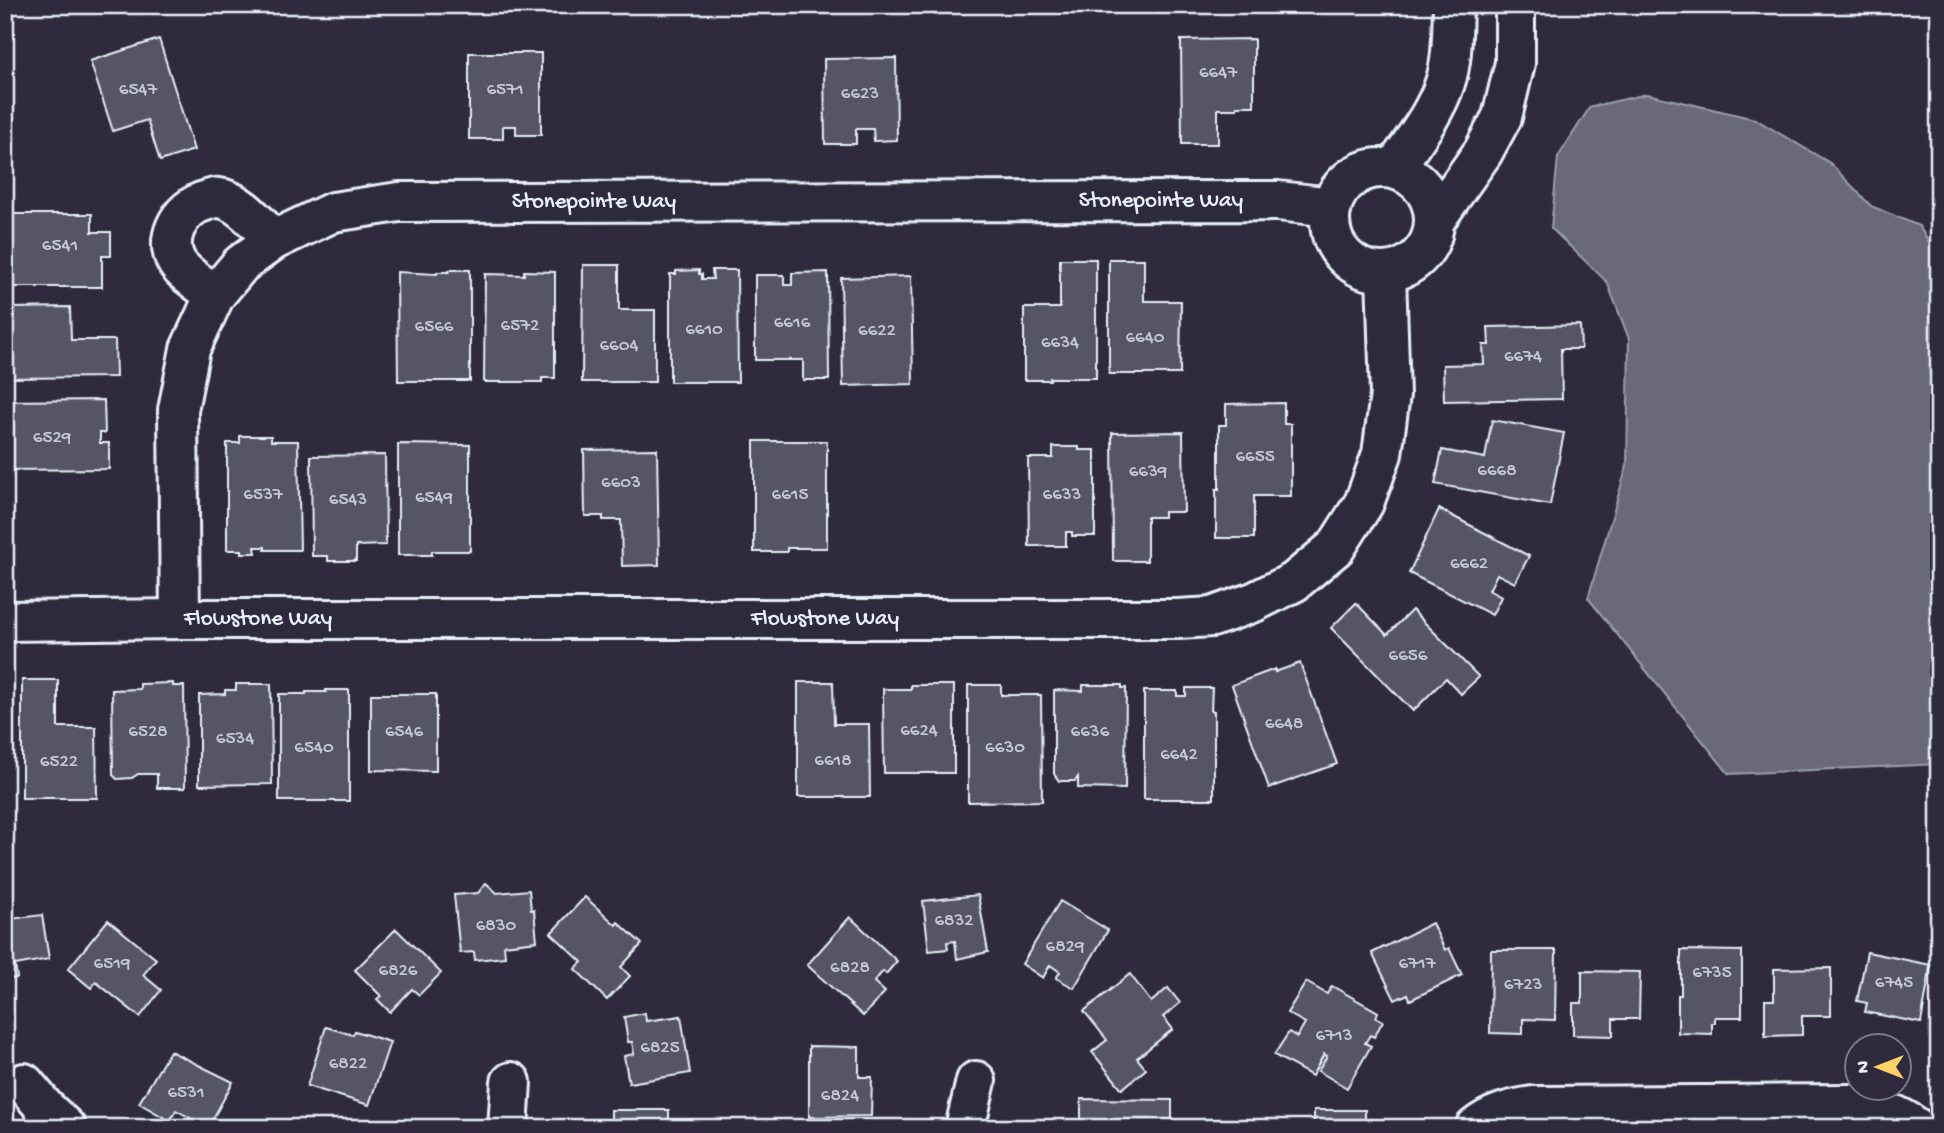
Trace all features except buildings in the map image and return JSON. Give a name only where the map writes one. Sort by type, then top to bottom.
[{"type":"street","points":[[1394,169],[1427,120],[1445,82],[1453,5]]},
{"type":"street","points":[[1435,220],[1483,152],[1502,117],[1515,63],[1516,5]]},
{"type":"street","points":[[1377,167],[1394,169],[1410,175],[1423,187],[1432,202],[1435,220],[1433,236],[1426,250],[1415,262],[1401,270],[1370,272],[1354,265],[1342,254],[1330,223],[1332,207],[1338,192],[1348,180],[1362,171],[1377,167]]},
{"type":"street","points":[[215,295],[180,268],[173,252],[174,230],[183,213],[197,202],[218,198],[240,206],[274,240]]},
{"type":"street","name":"Stonepointe Way","points":[[180,619],[178,410],[190,349],[215,295],[241,264],[274,240],[333,212],[399,202],[1278,201],[1332,207]]},
{"type":"street","name":"Flowstone Way","points":[[6,621],[1212,617],[1254,602],[1294,582],[1336,547],[1364,503],[1382,454],[1390,395],[1386,273]]},
{"type":"street","points":[[965,1128],[976,1081]]},
{"type":"street","points":[[508,1128],[511,1082]]},
{"type":"street","points":[[24,1083],[65,1128]]},
{"type":"street","points":[[1475,1128],[1507,1110],[1533,1106],[1851,1104],[1880,1108],[1903,1118],[1917,1128]]},
{"type":"water","points":[[1647,94],[1755,119],[1830,163],[1871,206],[1919,226],[1939,258],[1939,764],[1729,774],[1588,598],[1627,466],[1629,339],[1607,282],[1551,228],[1558,157],[1590,107]]}]
